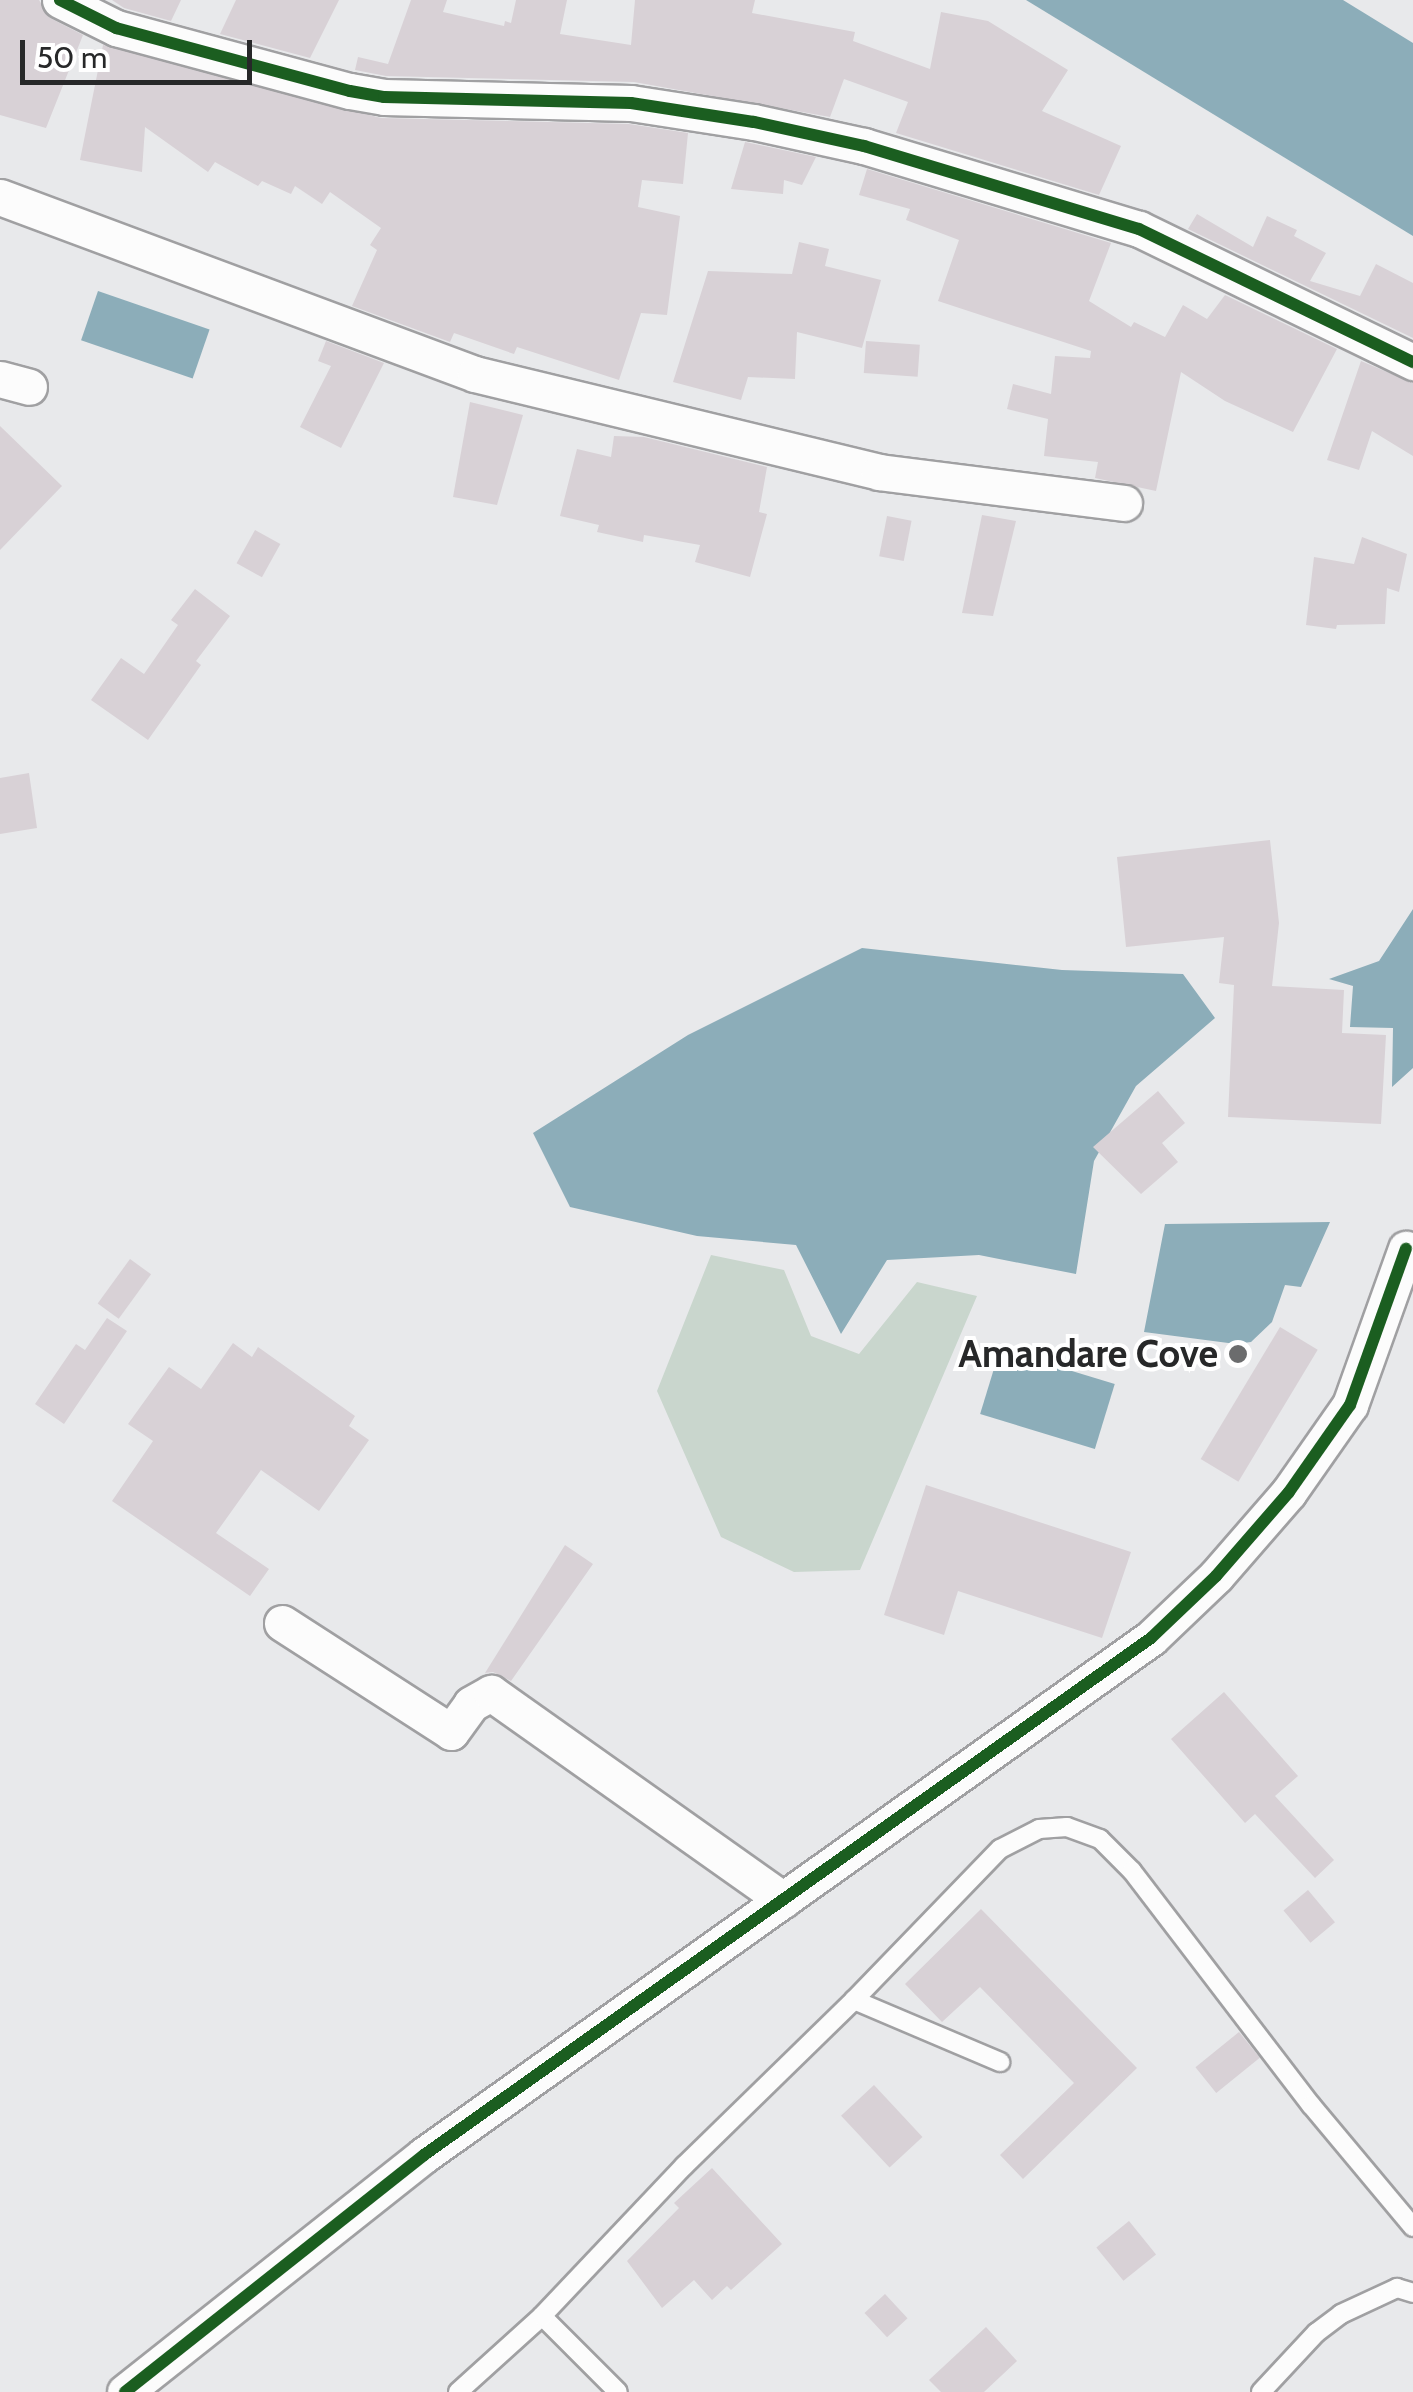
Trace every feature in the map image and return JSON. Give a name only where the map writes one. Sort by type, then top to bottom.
[{"type":"street","points":[[60,0],[116,28],[350,91],[384,96],[631,102],[754,122],[864,146],[1138,229],[1413,362]]},
{"type":"street","points":[[0,197],[475,374],[879,472],[1124,504]]},
{"type":"street","points":[[124,2392],[424,2155],[1151,1638],[1216,1576],[1289,1492],[1350,1405],[1406,1249]]},
{"type":"street","points":[[282,1623],[451,1732],[470,1704],[490,1693],[784,1900]]},
{"type":"lane","points":[[458,2392],[542,2316],[684,2166],[1000,1850],[1039,1829],[1067,1827],[1100,1838],[1132,1870],[1311,2104],[1413,2227]]},
{"type":"lane","points":[[854,2000],[1000,2062]]},
{"type":"lane","points":[[1262,2392],[1316,2333],[1342,2314],[1372,2296],[1398,2288],[1413,2294]]},
{"type":"lane","points":[[542,2316],[618,2392]]},
{"type":"shaded area","points":[[711,1255],[784,1270],[811,1336],[859,1354],[917,1282],[977,1296],[860,1570],[794,1572],[721,1537],[657,1391]]},
{"type":"water","points":[[1026,0],[1343,0],[1413,43],[1413,236]]},
{"type":"water","points":[[98,291],[210,329],[193,379],[81,340]]},
{"type":"water","points":[[1413,909],[1413,1068],[1392,1087],[1393,1028],[1350,1027],[1353,986],[1329,979],[1379,961]]},
{"type":"water","points":[[862,948],[1062,970],[1183,974],[1215,1018],[1136,1086],[1094,1161],[1076,1274],[979,1255],[887,1260],[841,1334],[796,1245],[697,1236],[570,1207],[533,1133],[688,1035]]},
{"type":"water","points":[[1330,1222],[1301,1287],[1285,1285],[1272,1322],[1251,1342],[1236,1344],[1144,1332],[1165,1224]]},
{"type":"water","points":[[1000,1349],[1115,1384],[1095,1449],[980,1414]]},
{"type":"building","points":[[0,0],[39,0],[50,18],[83,35],[46,128],[0,115]]},
{"type":"building","points":[[112,0],[181,0],[171,21],[124,8]]},
{"type":"building","points":[[236,0],[339,0],[310,58],[220,34]]},
{"type":"building","points":[[411,0],[447,0],[443,12],[504,26],[505,21],[511,23],[516,0],[567,0],[560,34],[631,45],[635,0],[755,0],[752,13],[855,32],[853,41],[930,69],[941,12],[988,21],[1068,70],[1042,111],[1121,146],[1099,195],[896,133],[908,102],[844,79],[830,117],[634,82],[386,76],[355,70],[358,57],[388,64]]},
{"type":"building","points":[[103,45],[381,118],[629,124],[688,133],[683,184],[642,180],[638,207],[680,216],[667,315],[641,313],[619,380],[517,347],[514,354],[454,333],[450,342],[352,306],[377,250],[370,245],[381,228],[330,192],[322,204],[295,186],[291,194],[262,181],[258,186],[215,162],[208,172],[145,127],[142,172],[80,160]]},
{"type":"building","points":[[745,142],[816,157],[802,185],[784,180],[783,194],[731,189]]},
{"type":"building","points":[[867,169],[1111,243],[1089,301],[1131,327],[1134,322],[1165,337],[1183,305],[1207,319],[1225,295],[1337,349],[1293,432],[1225,401],[1181,372],[1156,491],[1095,478],[1098,462],[1044,456],[1048,419],[1007,409],[1013,384],[1051,394],[1055,356],[1090,358],[1091,351],[938,301],[959,240],[906,220],[910,209],[859,195]]},
{"type":"building","points":[[1197,214],[1253,247],[1267,216],[1297,230],[1294,236],[1326,253],[1310,281],[1360,296],[1376,264],[1413,283],[1413,338],[1188,229]]},
{"type":"building","points":[[799,242],[829,249],[825,266],[881,280],[862,348],[797,332],[795,379],[748,377],[741,400],[673,382],[708,271],[792,274]]},
{"type":"building","points":[[326,341],[384,363],[341,448],[300,427],[331,366],[318,361]]},
{"type":"building","points":[[866,341],[920,345],[918,377],[864,373]]},
{"type":"building","points":[[1361,361],[1413,383],[1413,456],[1372,431],[1359,470],[1327,460]]},
{"type":"building","points":[[470,402],[523,415],[497,505],[453,497]]},
{"type":"building","points":[[0,426],[62,486],[0,550]]},
{"type":"building","points":[[614,436],[644,437],[767,467],[759,512],[767,514],[750,577],[695,562],[700,545],[644,535],[643,542],[597,532],[599,525],[560,516],[577,449],[611,457]]},
{"type":"building","points":[[982,515],[1016,521],[993,616],[962,613]]},
{"type":"building","points":[[887,516],[912,521],[904,561],[879,556]]},
{"type":"building","points":[[255,530],[280,544],[262,577],[237,563]]},
{"type":"building","points":[[1362,537],[1407,554],[1399,592],[1387,588],[1385,624],[1337,625],[1336,629],[1306,625],[1314,557],[1354,564]]},
{"type":"building","points":[[195,589],[230,616],[196,661],[201,665],[148,740],[91,700],[121,658],[144,674],[178,625],[171,620]]},
{"type":"building","points":[[29,773],[37,828],[0,834],[0,778]]},
{"type":"building","points":[[1270,840],[1279,923],[1272,986],[1344,990],[1342,1033],[1386,1035],[1381,1124],[1228,1117],[1234,985],[1219,983],[1224,937],[1126,947],[1117,857]]},
{"type":"building","points":[[1158,1091],[1185,1123],[1162,1143],[1178,1162],[1141,1194],[1093,1147]]},
{"type":"building","points":[[130,1259],[151,1274],[119,1319],[98,1303]]},
{"type":"building","points":[[107,1318],[127,1331],[64,1424],[35,1404],[76,1344],[85,1350]]},
{"type":"building","points":[[1280,1327],[1318,1350],[1238,1482],[1201,1459]]},
{"type":"building","points":[[233,1343],[252,1357],[258,1347],[355,1416],[349,1426],[369,1440],[319,1511],[261,1470],[216,1533],[269,1569],[250,1596],[112,1501],[153,1441],[128,1424],[169,1367],[201,1389]]},
{"type":"building","points":[[926,1485],[1131,1552],[1102,1638],[958,1591],[944,1635],[884,1615]]},
{"type":"building","points":[[565,1545],[593,1564],[511,1681],[493,1672],[485,1673]]},
{"type":"building","points":[[1224,1692],[1298,1776],[1275,1796],[1334,1860],[1315,1878],[1255,1814],[1245,1823],[1171,1739]]},
{"type":"building","points":[[1308,1890],[1335,1922],[1310,1943],[1283,1911]]},
{"type":"building","points":[[981,1909],[1137,2068],[1023,2179],[1000,2155],[1074,2083],[980,1987],[942,2022],[905,1984]]},
{"type":"building","points":[[1239,2032],[1260,2058],[1216,2093],[1195,2067]]},
{"type":"building","points":[[874,2085],[922,2137],[890,2168],[841,2116]]},
{"type":"building","points":[[712,2168],[782,2244],[731,2290],[727,2286],[712,2300],[694,2280],[662,2308],[627,2261],[679,2208],[674,2203]]},
{"type":"building","points":[[1129,2221],[1156,2254],[1123,2281],[1096,2247]]},
{"type":"building","points":[[885,2294],[908,2318],[887,2337],[865,2313]]},
{"type":"building","points":[[986,2327],[1017,2361],[984,2392],[941,2392],[929,2380]]},
{"type":"cycle path","points":[[60,0],[116,28],[350,91],[384,97],[631,103],[754,122],[864,146],[1139,229],[1413,362]]},
{"type":"cycle path","points":[[125,2392],[424,2155],[1151,1638],[1216,1576],[1289,1492],[1350,1405],[1406,1249]]},
{"type":"place","name":"Amandare Cove","points":[[1238,1354]]}]
